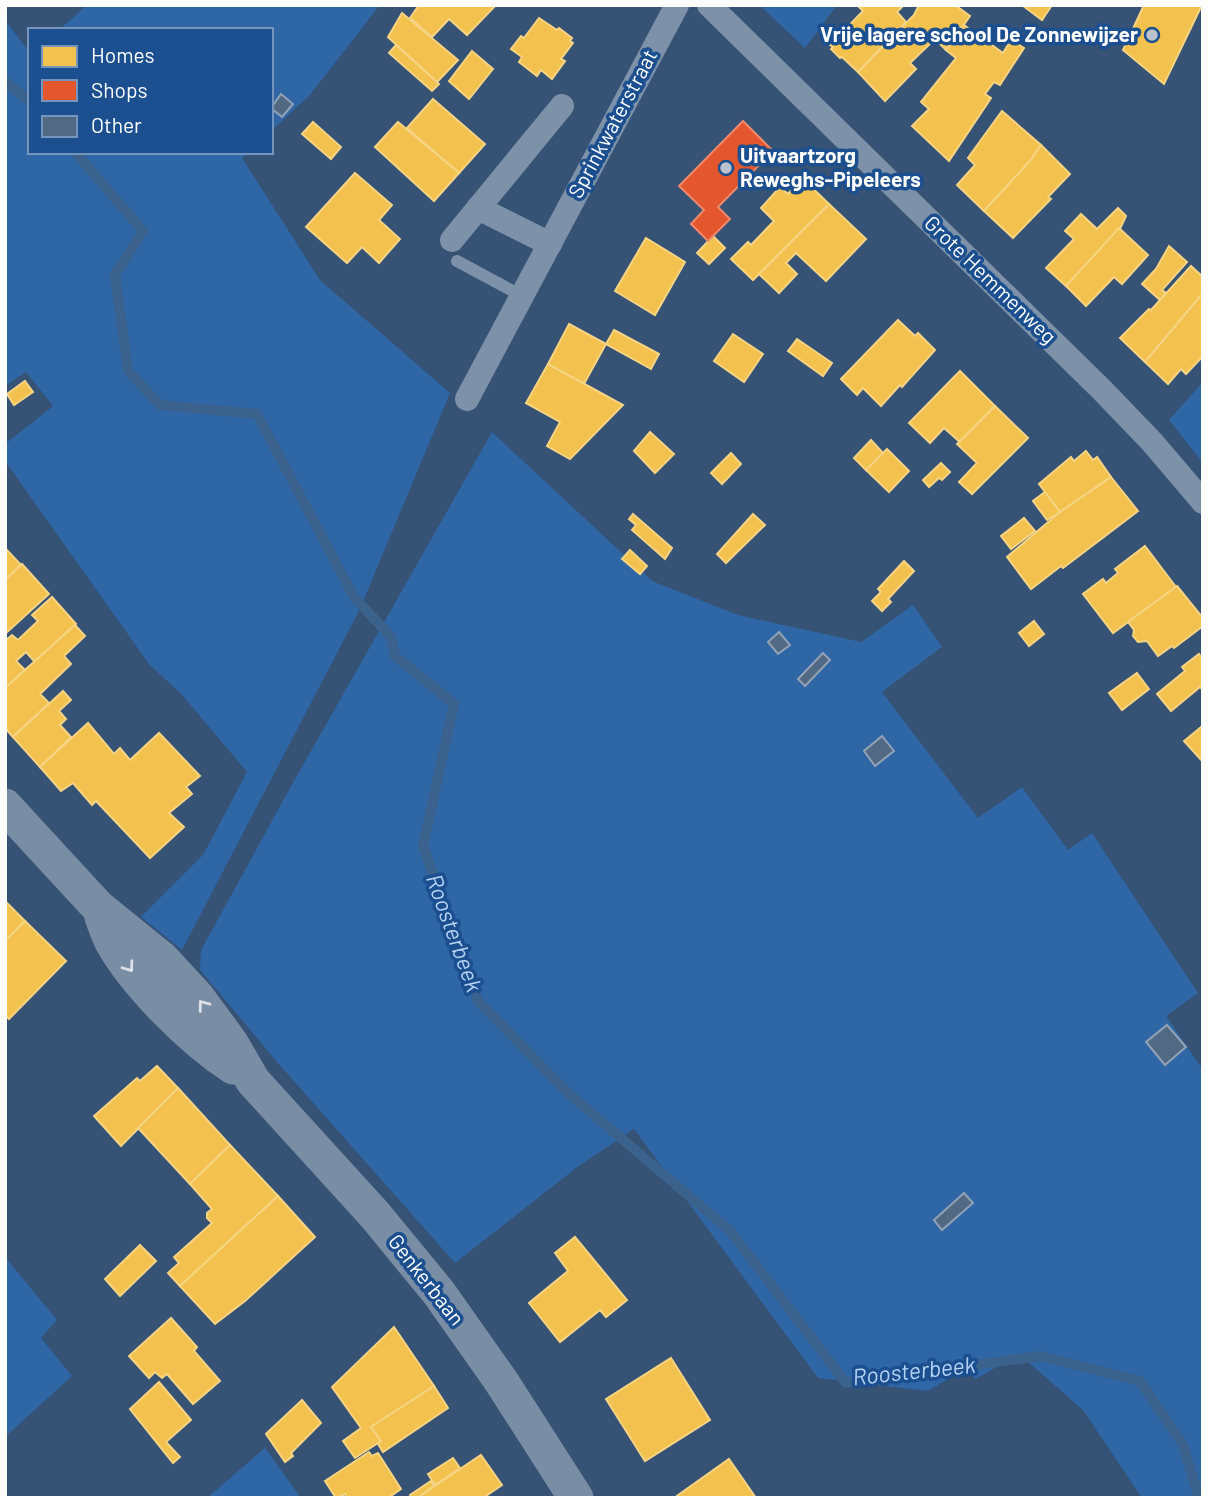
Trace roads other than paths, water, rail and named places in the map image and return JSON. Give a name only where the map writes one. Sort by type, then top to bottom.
[{"type":"street","name":"Sprinkwaterstraat","points":[[467,399],[677,5]]},
{"type":"street","name":"Grote Hemmenweg","points":[[709,5],[1102,390],[1152,442],[1203,502]]},
{"type":"street","points":[[455,250],[478,208],[562,106]]},
{"type":"street","points":[[478,208],[550,244]]},
{"type":"street","name":"Genkerbaan","points":[[5,806],[98,907],[111,941],[142,984],[194,1035],[225,1062],[253,1081],[375,1215],[439,1293],[501,1381],[576,1498]]},
{"type":"lane","points":[[455,250],[522,296]]},
{"type":"waterway","name":"Roosterbeek","points":[[5,81],[28,100]]},
{"type":"waterway","name":"Roosterbeek","points":[[77,154],[143,231],[115,275],[128,371],[160,405],[257,414],[354,597],[391,637],[395,656],[454,704],[423,846],[478,1001],[567,1092],[730,1231],[846,1383],[1040,1356],[1140,1381],[1183,1445],[1199,1498]]},
{"type":"place","name":"Vrije lagere school De Zonnewijzer","points":[[1152,35]]},
{"type":"place","name":"Uitvaartzorg Reweghs-Pipeleers","points":[[726,168]]}]
